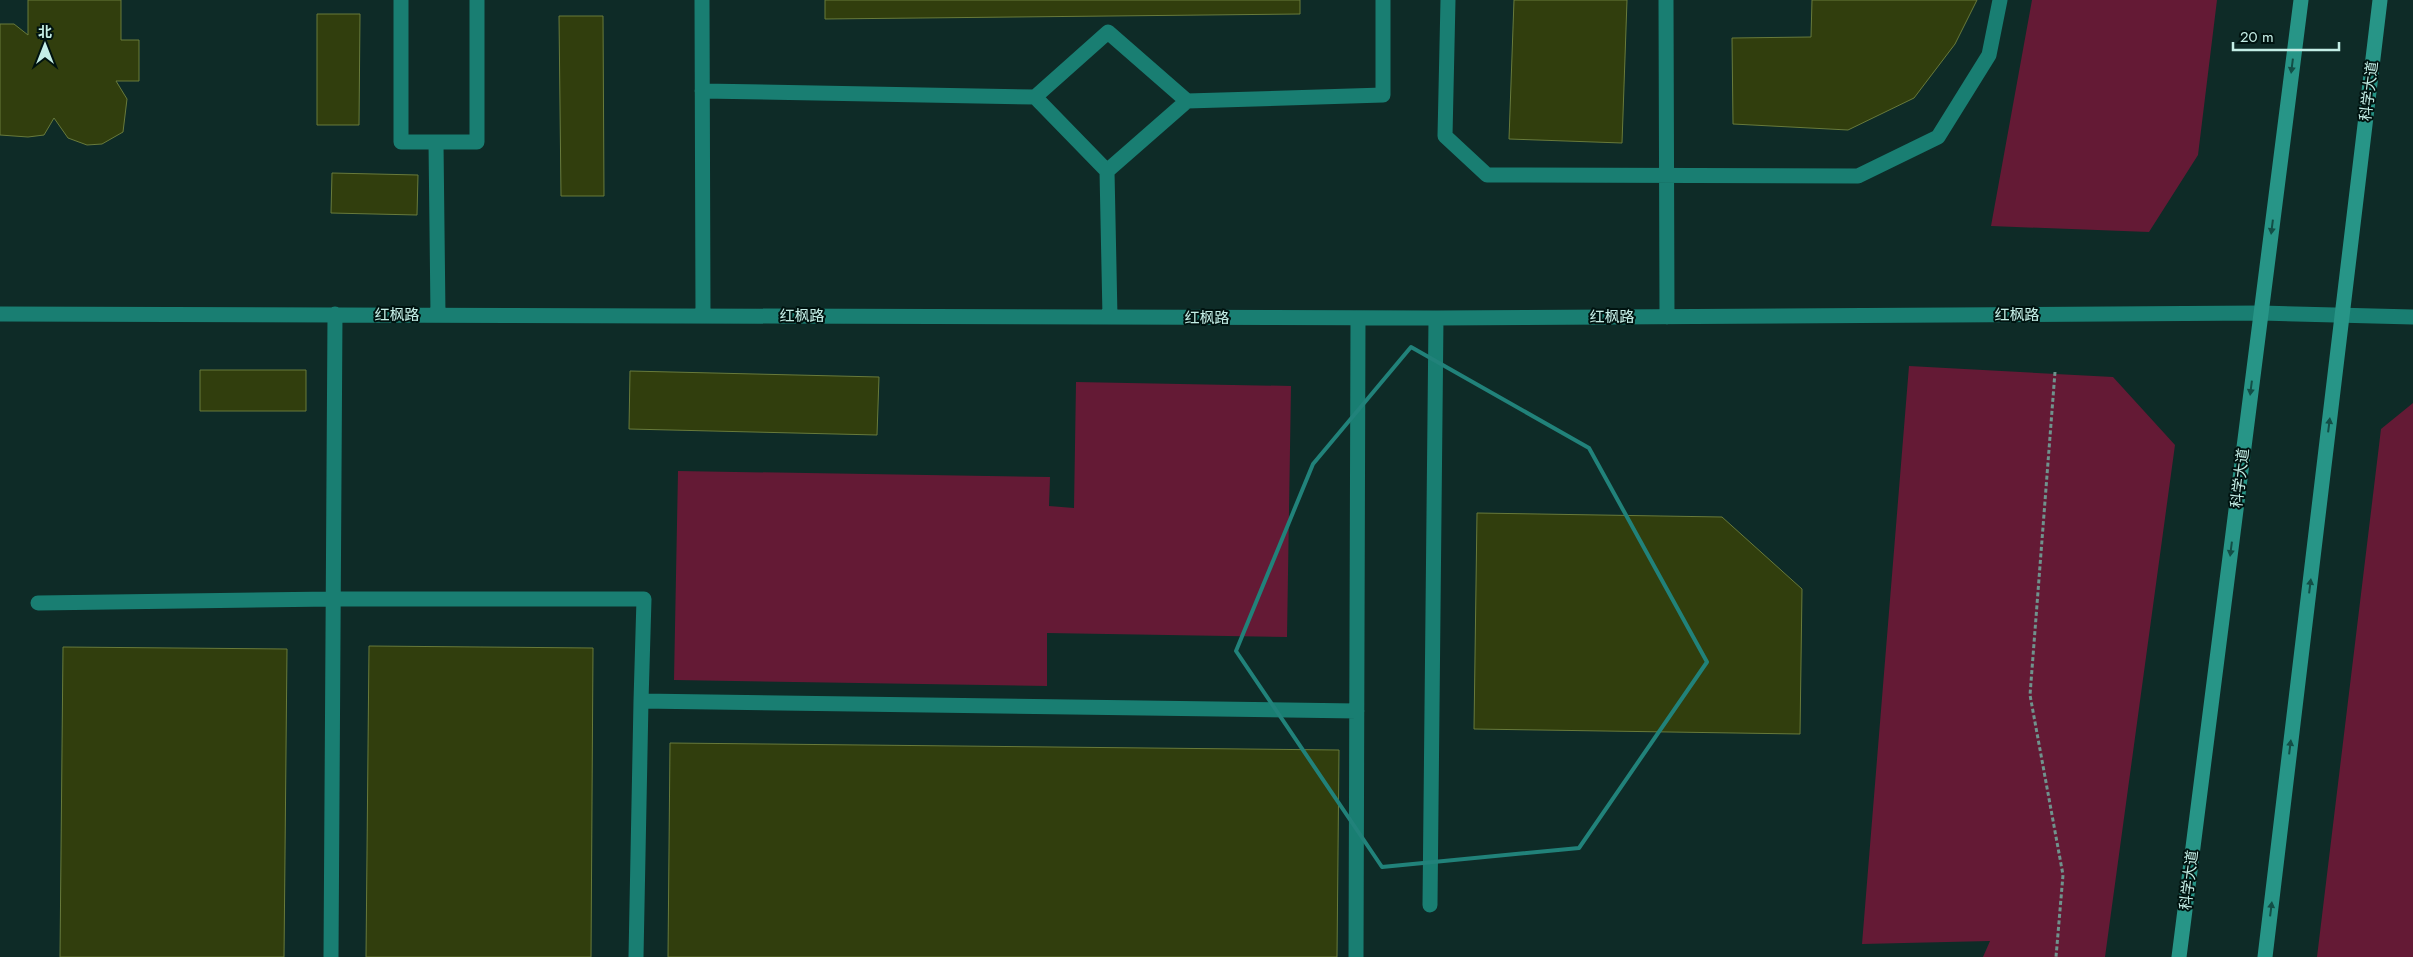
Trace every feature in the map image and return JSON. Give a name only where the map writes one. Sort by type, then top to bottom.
[{"type":"main road","name":"科学大道","points":[[2179,957],[2301,0]]},
{"type":"main road","name":"科学大道","points":[[2265,957],[2380,0]]},
{"type":"street","points":[[401,0],[401,142],[436,143],[477,142],[477,0]]},
{"type":"street","points":[[702,0],[703,316]]},
{"type":"street","points":[[1107,171],[1187,101],[1383,95],[1383,0]]},
{"type":"street","points":[[1448,0],[1445,136],[1487,175],[1666,176],[1858,176],[1938,137],[1989,55],[2000,0]]},
{"type":"street","points":[[1666,0],[1667,317]]},
{"type":"street","points":[[702,91],[1035,96],[1108,32],[1187,101]]},
{"type":"street","points":[[1035,96],[1107,171],[1110,317]]},
{"type":"street","points":[[436,143],[438,315]]},
{"type":"street","name":"红枫路","points":[[0,314],[1436,318],[2261,313],[2342,317],[2413,317]]},
{"type":"street","points":[[331,957],[335,314]]},
{"type":"street","points":[[1356,957],[1358,318]]},
{"type":"street","points":[[1430,905],[1436,318]]},
{"type":"street","points":[[38,604],[333,599],[644,599],[636,957]]},
{"type":"street","points":[[641,701],[1357,711]]},
{"type":"path","points":[[2054,372],[2030,694],[2063,875],[2056,957]]},
{"type":"highlighted area","points":[[1411,347],[1589,448],[1707,662],[1579,848],[1382,867],[1236,651],[1313,464]]},
{"type":"shaded area","points":[[2032,0],[2217,0],[2198,155],[2149,232],[1991,226]]},
{"type":"shaded area","points":[[1909,366],[2113,377],[2175,445],[2105,957],[1983,957],[1990,941],[1862,944]]},
{"type":"shaded area","points":[[1076,382],[1291,386],[1287,637],[1047,633],[1047,686],[674,680],[678,471],[1050,477],[1049,506],[1074,508]]},
{"type":"shaded area","points":[[2413,403],[2413,957],[2317,957],[2381,429]]},
{"type":"building","points":[[28,0],[121,0],[121,40],[139,40],[139,81],[116,81],[127,99],[123,132],[102,144],[87,145],[68,138],[54,118],[44,135],[28,137],[0,135],[0,24],[14,24],[28,35]]},
{"type":"building","points":[[825,0],[1300,0],[1300,14],[825,19]]},
{"type":"building","points":[[1514,0],[1627,0],[1622,143],[1509,139]]},
{"type":"building","points":[[1812,0],[1977,0],[1955,44],[1914,98],[1848,130],[1733,124],[1732,38],[1811,37]]},
{"type":"building","points":[[317,14],[360,14],[359,125],[317,125]]},
{"type":"building","points":[[559,16],[603,16],[604,196],[561,196]]},
{"type":"building","points":[[332,173],[418,175],[417,215],[331,213]]},
{"type":"building","points":[[200,370],[306,370],[306,411],[200,411]]},
{"type":"building","points":[[630,371],[879,377],[877,435],[629,429]]},
{"type":"building","points":[[1477,513],[1722,517],[1802,589],[1800,734],[1474,729]]},
{"type":"building","points":[[369,646],[593,648],[591,957],[366,957]]},
{"type":"building","points":[[63,647],[287,649],[284,957],[60,957]]},
{"type":"building","points":[[670,743],[1339,750],[1337,957],[668,957]]}]
